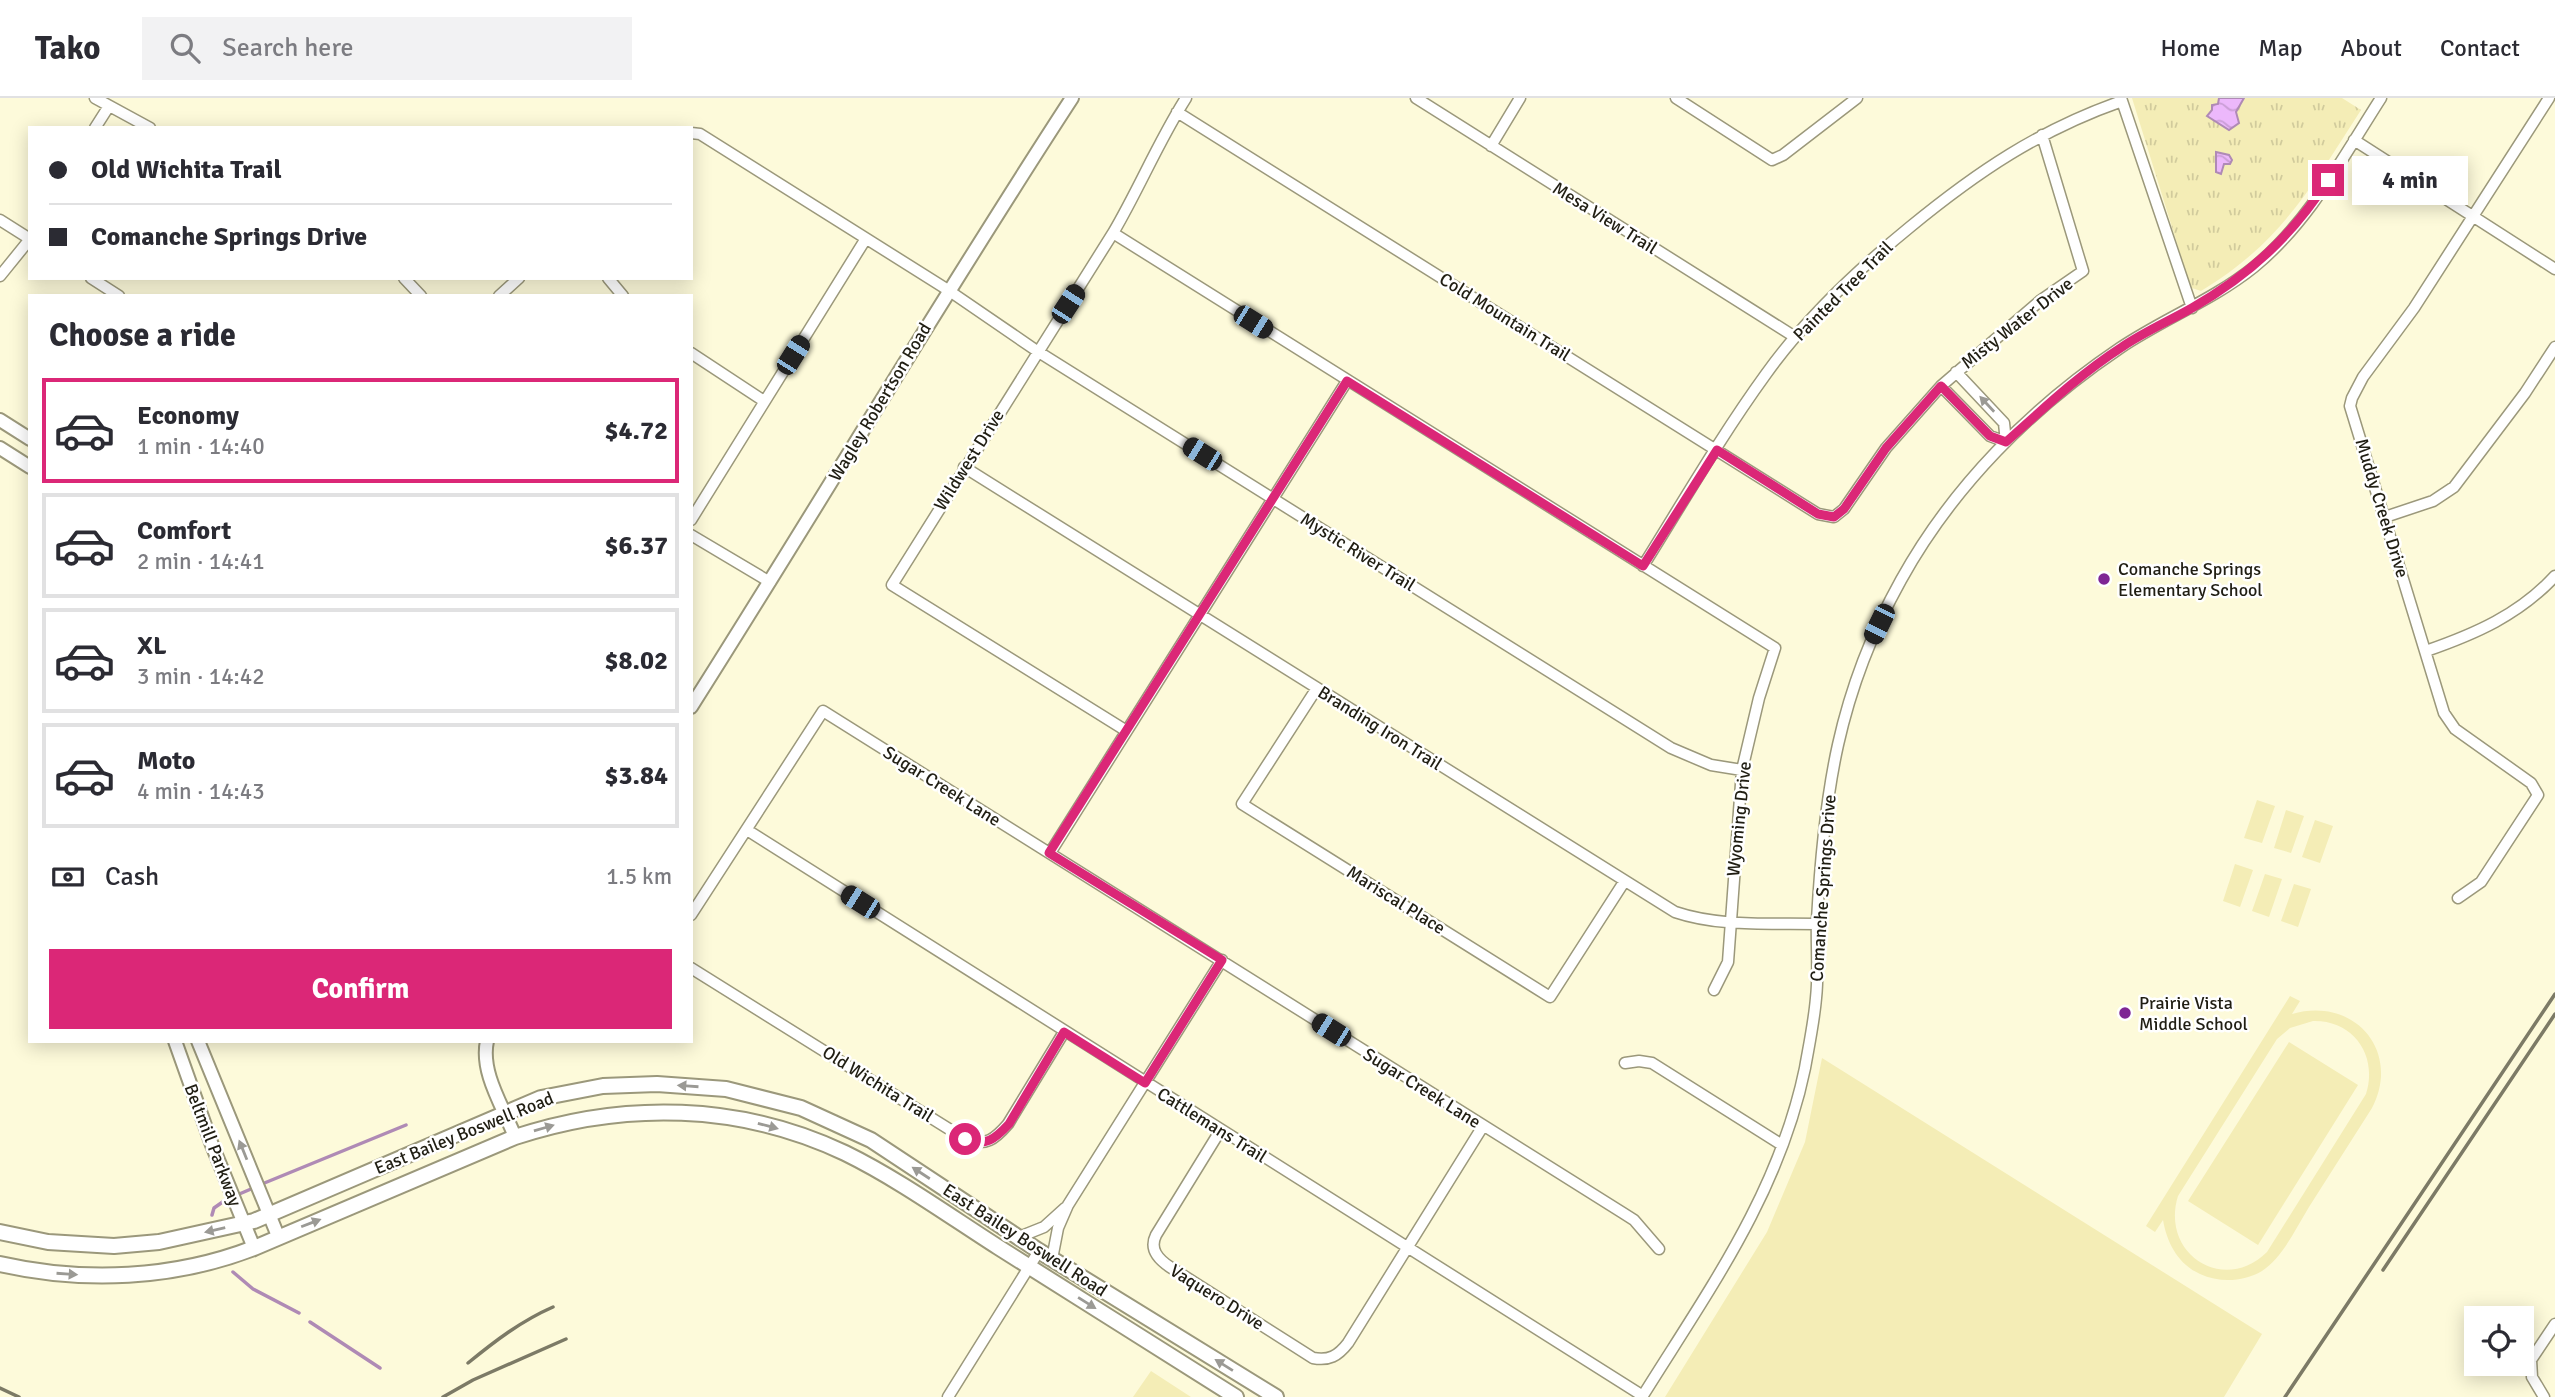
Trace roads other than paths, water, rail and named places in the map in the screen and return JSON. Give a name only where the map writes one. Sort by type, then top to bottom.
[{"type":"main road","name":"East Bailey Boswell Road","points":[[0,1232],[48,1242],[114,1246],[159,1242],[243,1223],[269,1214],[541,1098],[603,1086],[657,1084],[726,1089],[776,1100],[825,1117],[871,1140],[1039,1251],[1276,1397]]},
{"type":"main road","name":"East Bailey Boswell Road","points":[[0,1264],[67,1275],[141,1274],[212,1262],[254,1248],[515,1137],[582,1118],[652,1111],[713,1115],[774,1127],[821,1143],[866,1164],[1236,1397]]},
{"type":"street","points":[[95,98],[146,126]]},
{"type":"street","name":"Wagley Robertson Road","points":[[693,704],[948,290],[1072,98]]},
{"type":"street","name":"Wildwest Drive","points":[[1125,730],[892,585],[1136,195],[1154,153],[1186,98]]},
{"type":"street","name":"Mesa View Trail","points":[[1416,98],[1795,337]]},
{"type":"street","points":[[1491,146],[1520,98]]},
{"type":"street","points":[[1676,98],[1689,101],[1772,160],[1783,155],[1857,98]]},
{"type":"street","name":"Comanche Springs Drive","points":[[1642,1397],[1755,1212],[1782,1145],[1800,1090],[1816,999],[1817,924],[1830,781],[1844,717],[1861,662],[1899,583],[1924,541],[1968,482],[2050,402],[2123,346],[2192,308],[2242,276],[2283,240],[2306,213],[2381,98]]},
{"type":"street","name":"Muddy Creek Drive","points":[[2458,898],[2482,882],[2538,795],[2531,783],[2455,729],[2444,713],[2350,407],[2363,377],[2414,309],[2549,98]]},
{"type":"street","points":[[2122,99],[2192,308]]},
{"type":"street","name":"Painted Tree Trail","points":[[1643,566],[1766,374],[1795,337],[1842,286],[1896,238],[2007,154],[2086,113],[2122,99]]},
{"type":"street","points":[[96,126],[109,106]]},
{"type":"street","name":"Cold Mountain Trail","points":[[1177,112],[1818,514],[1834,517]]},
{"type":"street","name":"Mystic River Trail","points":[[693,132],[700,134],[948,290],[1037,351],[1671,748],[1711,765],[1742,770]]},
{"type":"street","name":"Misty Water Drive","points":[[1834,517],[1844,509],[1886,448],[1941,386],[2041,300],[2083,271],[2042,135]]},
{"type":"street","points":[[2354,140],[2555,269]]},
{"type":"street","points":[[0,220],[28,238]]},
{"type":"street","points":[[1113,233],[1643,566]]},
{"type":"street","points":[[693,517],[865,240]]},
{"type":"street","points":[[0,276],[28,241]]},
{"type":"street","points":[[94,280],[115,294]]},
{"type":"street","points":[[406,280],[419,294]]},
{"type":"street","points":[[501,294],[517,280]]},
{"type":"street","points":[[610,280],[621,294]]},
{"type":"street","points":[[2385,517],[2433,501],[2454,487],[2525,393],[2555,347]]},
{"type":"street","points":[[693,354],[764,401]]},
{"type":"street","points":[[1941,386],[1990,436],[2006,442],[2004,423],[1956,372]]},
{"type":"street","points":[[1049,853],[1347,381]]},
{"type":"street","points":[[0,420],[28,438]]},
{"type":"street","points":[[0,448],[28,466]]},
{"type":"street","name":"Branding Iron Trail","points":[[964,467],[1675,912],[1730,922],[1817,924]]},
{"type":"street","points":[[693,535],[770,582]]},
{"type":"street","name":"Wyoming Drive","points":[[1643,566],[1775,648],[1759,698],[1742,770],[1728,962],[1714,990]]},
{"type":"street","points":[[2426,650],[2484,629],[2529,600],[2555,576]]},
{"type":"street","name":"Mariscal Place","points":[[1317,688],[1242,804],[1550,997],[1624,882]]},
{"type":"street","name":"Sugar Creek Lane","points":[[747,830],[823,712],[1623,1213],[1633,1220],[1658,1249]]},
{"type":"street","points":[[693,912],[747,830]]},
{"type":"street","name":"Cattlemans Trail","points":[[747,830],[1642,1397]]},
{"type":"street","points":[[1052,1259],[1058,1228],[1068,1205],[1222,960]]},
{"type":"street","name":"Old Wichita Trail","points":[[693,969],[977,1144],[999,1135],[1009,1124],[1064,1032]]},
{"type":"street","name":"Beltmill Parkway","points":[[176,1043],[254,1248]]},
{"type":"street","name":"Beltmill Parkway","points":[[199,1043],[278,1236]]},
{"type":"street","points":[[487,1043],[489,1073],[515,1137]]},
{"type":"street","points":[[1625,1063],[1652,1063],[1782,1145]]},
{"type":"street","points":[[1406,1248],[1483,1126]]},
{"type":"street","name":"Vaquero Drive","points":[[1220,1131],[1156,1235],[1153,1242],[1154,1251],[1159,1260],[1313,1358],[1332,1358],[1340,1353],[1406,1248]]},
{"type":"street","points":[[1019,1237],[1044,1227],[1068,1205]]},
{"type":"street","points":[[948,1397],[1039,1251]]},
{"type":"street","points":[[2544,1397],[2532,1377],[2531,1360],[2555,1324]]},
{"type":"water","points":[[2219,98],[2244,98],[2236,112],[2239,123],[2229,130],[2207,116],[2212,105],[2218,104]]},
{"type":"water","points":[[2216,152],[2229,155],[2232,160],[2230,164],[2224,164],[2221,174],[2216,172]]},
{"type":"waterway","points":[[262,1184],[406,1125]]},
{"type":"waterway","points":[[237,1195],[251,1189]]},
{"type":"waterway","points":[[212,1215],[214,1208],[224,1201]]},
{"type":"waterway","points":[[233,1272],[253,1289],[299,1313]]},
{"type":"waterway","points":[[310,1322],[380,1368]]},
{"type":"railway","points":[[2285,1397],[2555,994]]},
{"type":"railway","points":[[2383,1270],[2555,1014]]},
{"type":"railway","points":[[468,1363],[509,1332],[553,1307]]},
{"type":"railway","points":[[443,1397],[473,1380],[566,1339]]},
{"type":"railway","points":[[0,1388],[19,1397]]},
{"type":"place","name":"Comanche Springs Elementary School","points":[[2104,579]]},
{"type":"place","name":"Prairie Vista Middle School","points":[[2125,1013]]}]
